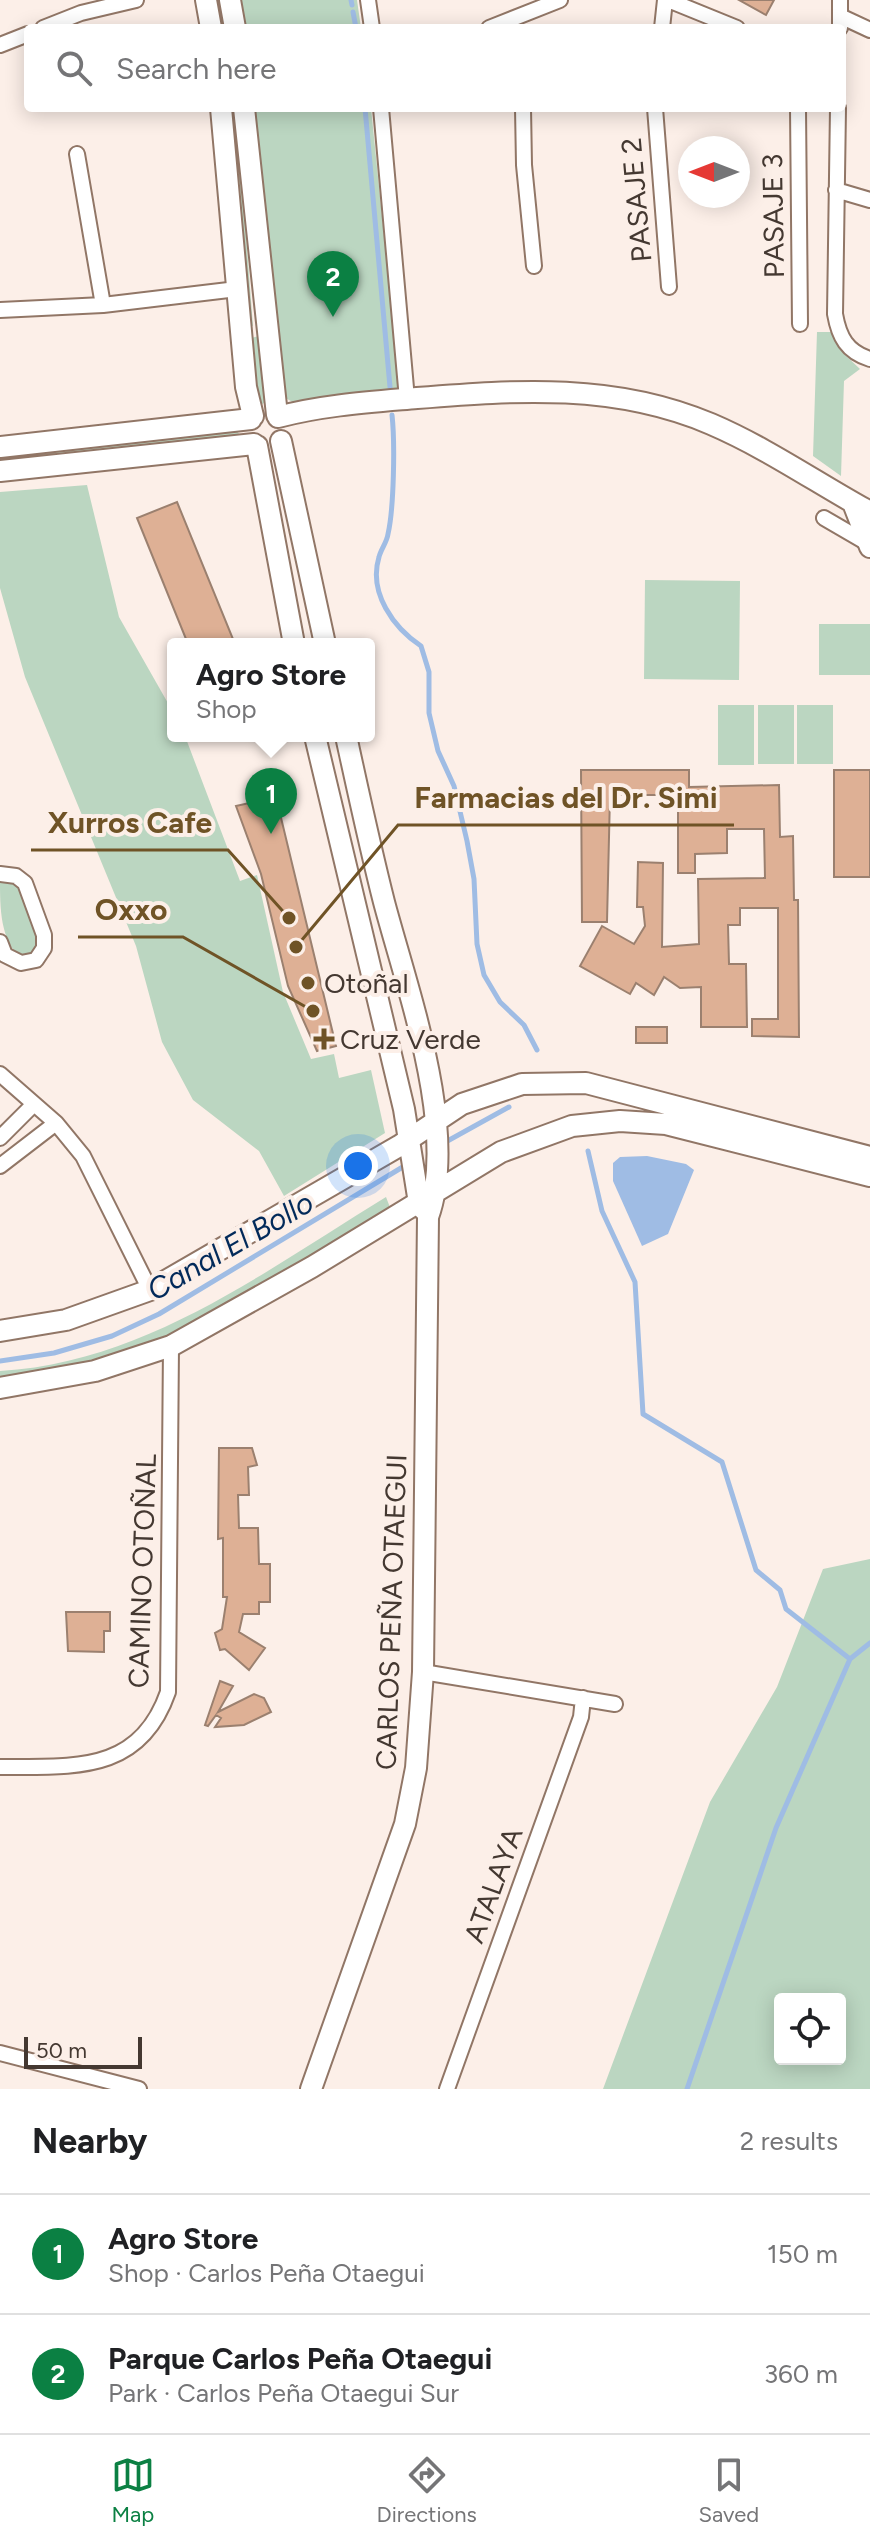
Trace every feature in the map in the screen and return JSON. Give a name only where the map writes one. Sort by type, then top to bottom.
[{"type":"street","points":[[53,24],[81,13],[136,0]]},
{"type":"street","points":[[206,0],[210,24]]},
{"type":"street","points":[[230,0],[234,24]]},
{"type":"street","points":[[368,0],[371,24]]},
{"type":"street","points":[[510,24],[560,0]]},
{"type":"street","points":[[663,24],[667,0],[727,24]]},
{"type":"street","points":[[840,0],[840,22],[870,30]]},
{"type":"street","points":[[0,45],[24,36]]},
{"type":"street","points":[[221,112],[246,387],[252,418],[248,432],[256,445],[293,638]]},
{"type":"street","points":[[244,112],[265,321],[278,416],[284,428],[281,441],[324,638]]},
{"type":"street","points":[[381,112],[407,399]]},
{"type":"street","points":[[523,112],[524,165],[534,266]]},
{"type":"street","name":"PASAJE 2","points":[[655,112],[669,287]]},
{"type":"street","name":"PASAJE 3","points":[[798,112],[800,324]]},
{"type":"street","points":[[838,112],[833,298],[837,329],[848,347],[870,359]]},
{"type":"street","points":[[77,154],[103,305]]},
{"type":"street","points":[[836,190],[870,200]]},
{"type":"street","points":[[0,310],[103,305],[237,289]]},
{"type":"street","points":[[241,327],[246,332],[254,333],[265,321]]},
{"type":"street","points":[[0,447],[252,418],[263,412],[278,416],[304,410],[407,399],[534,390],[608,394],[697,419],[739,437],[861,508],[868,545]]},
{"type":"street","points":[[0,471],[256,445],[268,448],[281,441]]},
{"type":"street","points":[[824,518],[868,545]]},
{"type":"street","name":"CARLOS PEÑA OTAEGUI","points":[[311,2089],[405,1824],[416,1768],[423,1672],[421,1201],[411,1144],[316,742]]},
{"type":"street","name":"CARLOS PEÑA OTAEGUI","points":[[347,742],[374,864],[433,1090],[437,1184],[421,1201]]},
{"type":"street","points":[[337,840],[355,844],[367,832]]},
{"type":"street","points":[[345,874],[354,863],[374,864]]},
{"type":"street","points":[[0,874],[16,876],[25,883],[44,935],[44,948],[36,960],[21,963],[5,955],[0,942]]},
{"type":"street","points":[[0,1074],[56,1123],[94,1174],[150,1290]]},
{"type":"street","points":[[0,1331],[66,1320],[150,1290],[435,1130],[462,1104],[503,1088],[542,1081],[574,1081],[870,1157]]},
{"type":"street","points":[[0,1138],[34,1104]]},
{"type":"street","points":[[437,1184],[524,1141],[572,1126],[620,1121],[666,1124],[870,1176]]},
{"type":"street","points":[[0,1166],[56,1123]]},
{"type":"street","points":[[0,1388],[95,1371],[171,1346],[421,1201]]},
{"type":"street","name":"CAMINO OTOÑAL","points":[[0,1767],[102,1762],[141,1738],[163,1705],[168,1677],[171,1346]]},
{"type":"street","points":[[423,1672],[615,1704]]},
{"type":"street","name":"ATALAYA","points":[[447,2089],[581,1717],[583,1698]]},
{"type":"street","points":[[0,2053],[139,2089]]},
{"type":"green space","points":[[236,0],[357,0],[360,24],[240,24]]},
{"type":"green space","points":[[229,112],[236,112],[253,326],[249,325]]},
{"type":"green space","points":[[253,112],[371,112],[400,393],[294,403],[284,397]]},
{"type":"green space","points":[[817,332],[831,332],[843,353],[860,369],[844,381],[841,476],[813,456]]},
{"type":"green space","points":[[259,336],[269,400],[259,406],[248,339]]},
{"type":"green space","points":[[234,428],[241,436],[0,463],[0,457]]},
{"type":"green space","points":[[87,485],[119,617],[167,701],[167,742],[187,742],[240,881],[257,875],[283,992],[311,1059],[334,1054],[339,1078],[371,1070],[385,1133],[284,1196],[259,1151],[193,1100],[162,1042],[136,946],[25,677],[0,588],[0,492]]},
{"type":"green space","points":[[645,580],[740,581],[739,680],[644,679]]},
{"type":"green space","points":[[819,624],[870,624],[870,675],[819,675]]},
{"type":"green space","points":[[718,705],[754,705],[754,765],[718,765]]},
{"type":"green space","points":[[758,705],[794,705],[794,764],[758,764]]},
{"type":"green space","points":[[797,705],[833,705],[833,764],[797,764]]},
{"type":"green space","points":[[0,879],[19,883],[40,936],[34,958],[22,959],[9,943],[1,912]]},
{"type":"green space","points":[[386,1197],[391,1210],[163,1346],[0,1384],[0,1371],[54,1364],[154,1332],[249,1282]]},
{"type":"green space","points":[[870,1559],[870,2089],[603,2089],[710,1802],[777,1687],[823,1569]]},
{"type":"water","points":[[647,1156],[686,1164],[694,1170],[668,1234],[642,1246],[613,1181],[613,1163],[620,1157]]},
{"type":"building","points":[[739,0],[774,0],[766,15]]},
{"type":"building","points":[[177,502],[233,638],[186,638],[137,518]]},
{"type":"building","points":[[581,770],[689,770],[689,787],[779,785],[780,837],[793,836],[794,900],[798,900],[799,1037],[752,1036],[752,1019],[778,1019],[778,908],[740,908],[740,925],[728,925],[729,964],[746,964],[747,1027],[701,1027],[701,987],[680,988],[664,977],[654,995],[636,983],[630,994],[580,966],[602,926],[634,944],[645,926],[643,907],[637,907],[638,862],[663,863],[662,947],[699,944],[698,879],[765,878],[764,829],[727,829],[727,853],[695,854],[695,873],[678,873],[678,795],[610,795],[607,922],[582,922]]},
{"type":"building","points":[[834,770],[870,770],[870,877],[834,877]]},
{"type":"building","points":[[276,797],[336,1046],[317,1051],[288,986],[261,874],[236,806]]},
{"type":"building","points":[[636,1027],[667,1027],[667,1043],[636,1043]]},
{"type":"building","points":[[219,1448],[252,1448],[257,1465],[248,1467],[249,1495],[238,1495],[239,1528],[258,1528],[259,1564],[270,1564],[270,1602],[259,1602],[259,1614],[243,1614],[239,1632],[265,1648],[249,1670],[225,1649],[220,1650],[215,1633],[222,1629],[227,1597],[223,1597],[223,1538],[218,1539]]},
{"type":"building","points":[[66,1612],[110,1612],[110,1631],[104,1631],[104,1652],[68,1651]]},
{"type":"building","points":[[220,1681],[233,1686],[218,1712],[254,1694],[264,1698],[271,1712],[244,1725],[215,1727],[221,1718],[216,1715],[208,1726],[205,1725]]},
{"type":"waterway","points":[[351,0],[352,5]]},
{"type":"waterway","points":[[353,12],[355,24]]},
{"type":"waterway","points":[[365,112],[390,387]]},
{"type":"waterway","points":[[392,415],[392,508],[387,537],[379,557],[377,584],[393,619],[421,646],[429,672],[429,713],[438,751],[454,786],[467,841],[474,879],[477,944],[484,975],[500,1002],[524,1025],[537,1050]]},
{"type":"waterway","name":"Canal El Bollo","points":[[442,1144],[509,1107]]},
{"type":"waterway","points":[[588,1151],[602,1211],[635,1282],[643,1414],[722,1462],[756,1570],[780,1590],[786,1609],[850,1659]]},
{"type":"waterway","name":"Canal El Bollo","points":[[0,1361],[54,1353],[112,1336],[159,1314],[406,1165]]},
{"type":"waterway","points":[[687,2089],[776,1828],[850,1659],[870,1643]]},
{"type":"place","name":"Parque Carlos Peña Otaegui","points":[[333,317]]},
{"type":"place","name":"Agro Store","points":[[271,834]]},
{"type":"place","name":"Xurros Cafe","points":[[289,918]]},
{"type":"place","name":"Farmacias del Dr. Simi","points":[[296,947]]},
{"type":"place","name":"Otoñal","points":[[308,983]]},
{"type":"place","name":"Oxxo","points":[[313,1011]]},
{"type":"place","name":"Cruz Verde","points":[[324,1039]]}]
